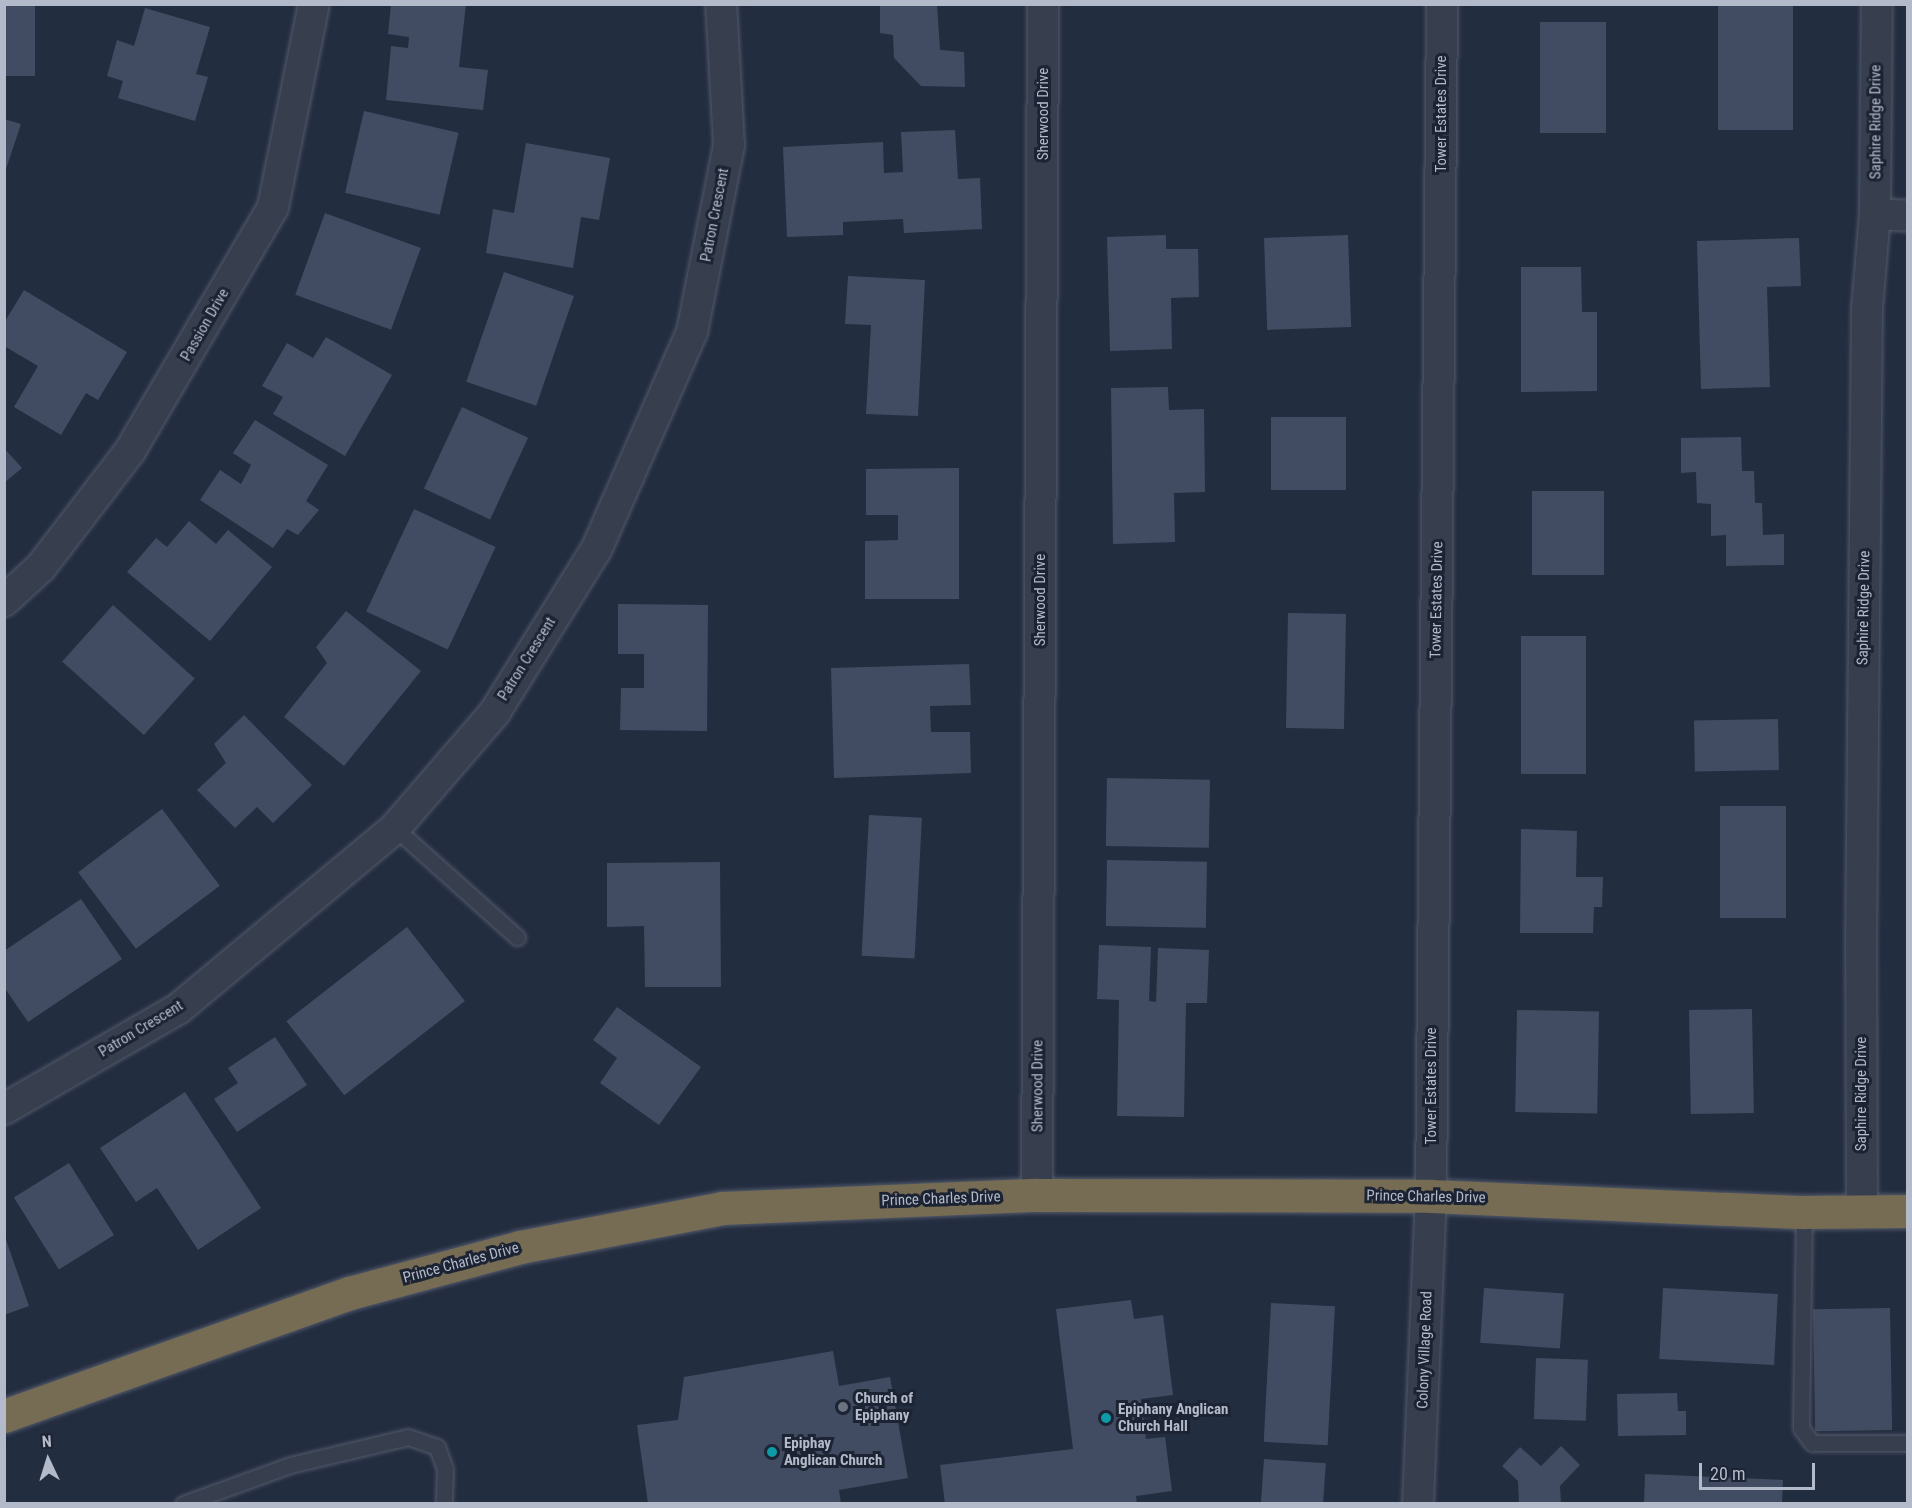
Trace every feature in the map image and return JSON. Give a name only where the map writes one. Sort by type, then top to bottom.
[{"type":"highway","name":"Prince Charles Drive","points":[[4,1416],[350,1293],[520,1247],[722,1208],[1037,1195],[1431,1196],[1804,1212],[1908,1211]]},
{"type":"street","name":"Passion Drive","points":[[4,601],[41,567],[130,451],[273,207],[314,4]]},
{"type":"street","name":"Patron Crescent","points":[[4,1109],[178,1008],[395,828],[495,712],[597,548],[692,332],[729,145],[721,4]]},
{"type":"street","name":"Sherwood Drive","points":[[1037,1195],[1043,4]]},
{"type":"street","name":"Tower Estates Drive","points":[[1431,1196],[1442,4]]},
{"type":"street","name":"Saphire Ridge Drive","points":[[1862,1212],[1861,946],[1867,309],[1875,214],[1877,4]]},
{"type":"street","points":[[1875,214],[1908,216]]},
{"type":"street","name":"Colony Village Road","points":[[1418,1503],[1431,1196]]},
{"type":"lane","points":[[395,828],[517,937]]},
{"type":"lane","points":[[1804,1212],[1801,1428],[1812,1443],[1908,1443]]},
{"type":"lane","points":[[183,1503],[290,1465],[408,1437],[437,1447],[446,1469],[444,1503]]},
{"type":"building","points":[[4,4],[35,4],[35,76],[4,76]]},
{"type":"building","points":[[391,4],[466,4],[459,67],[488,70],[483,110],[386,100],[391,46],[408,48],[409,37],[388,34]]},
{"type":"building","points":[[880,4],[937,4],[940,50],[964,52],[965,87],[921,86],[894,58],[893,35],[880,33]]},
{"type":"building","points":[[1718,4],[1793,4],[1793,130],[1718,130]]},
{"type":"building","points":[[145,8],[210,27],[196,74],[208,77],[195,121],[118,98],[123,81],[107,76],[117,40],[134,46]]},
{"type":"building","points":[[1540,22],[1606,22],[1606,133],[1540,133]]},
{"type":"building","points":[[364,111],[459,133],[440,215],[345,193]]},
{"type":"building","points":[[4,119],[21,124],[5,172],[4,172]]},
{"type":"building","points":[[955,130],[958,179],[980,178],[982,229],[904,233],[903,219],[843,222],[843,235],[787,237],[783,147],[883,142],[884,173],[903,172],[901,132]]},
{"type":"building","points":[[526,143],[610,158],[599,220],[581,217],[573,268],[486,253],[493,209],[514,213]]},
{"type":"building","points":[[325,213],[421,248],[391,330],[295,295]]},
{"type":"building","points":[[1166,235],[1166,249],[1198,249],[1199,297],[1171,298],[1172,349],[1110,351],[1107,237]]},
{"type":"building","points":[[1348,235],[1351,327],[1267,330],[1264,238]]},
{"type":"building","points":[[1799,238],[1801,286],[1767,287],[1770,387],[1701,389],[1697,241]]},
{"type":"building","points":[[1521,267],[1581,267],[1582,312],[1597,312],[1597,391],[1521,392]]},
{"type":"building","points":[[504,272],[574,296],[536,406],[466,382]]},
{"type":"building","points":[[848,276],[925,280],[918,416],[866,414],[871,325],[845,324]]},
{"type":"building","points":[[24,290],[127,352],[98,400],[86,393],[61,435],[14,407],[38,366],[4,346],[4,323]]},
{"type":"building","points":[[326,337],[392,375],[345,456],[273,414],[283,397],[262,386],[287,343],[313,358]]},
{"type":"building","points":[[1168,387],[1169,410],[1204,409],[1205,492],[1174,493],[1175,542],[1113,544],[1111,388]]},
{"type":"building","points":[[462,407],[528,438],[490,519],[424,489]]},
{"type":"building","points":[[1271,417],[1346,417],[1346,490],[1271,490]]},
{"type":"building","points":[[255,420],[328,465],[306,501],[319,510],[298,535],[287,529],[273,548],[200,500],[220,470],[241,484],[251,465],[233,453]]},
{"type":"building","points":[[1741,437],[1742,471],[1754,471],[1755,503],[1762,503],[1763,535],[1784,534],[1784,565],[1726,566],[1726,535],[1711,536],[1711,504],[1697,503],[1696,472],[1681,473],[1681,438]]},
{"type":"building","points":[[4,448],[22,468],[4,483]]},
{"type":"building","points":[[959,468],[959,599],[865,599],[865,541],[898,540],[898,515],[866,515],[866,469]]},
{"type":"building","points":[[1532,491],[1604,491],[1604,575],[1532,575]]},
{"type":"building","points":[[414,509],[496,547],[448,649],[366,611]]},
{"type":"building","points":[[189,521],[216,544],[228,530],[272,567],[210,641],[127,572],[156,538],[167,547]]},
{"type":"building","points":[[618,604],[708,605],[707,731],[620,730],[621,688],[644,688],[644,654],[618,654]]},
{"type":"building","points":[[113,605],[195,679],[144,735],[62,661]]},
{"type":"building","points":[[346,611],[421,671],[344,766],[284,717],[327,663],[316,647]]},
{"type":"building","points":[[1288,613],[1346,614],[1344,729],[1286,728]]},
{"type":"building","points":[[1521,636],[1586,636],[1586,774],[1521,774]]},
{"type":"building","points":[[969,664],[971,705],[930,706],[931,732],[970,732],[971,773],[834,778],[831,668]]},
{"type":"building","points":[[244,715],[312,785],[273,823],[257,807],[235,828],[197,790],[226,763],[214,744]]},
{"type":"building","points":[[1778,719],[1779,770],[1695,771],[1694,720]]},
{"type":"building","points":[[1107,778],[1210,780],[1209,848],[1106,846]]},
{"type":"building","points":[[1720,806],[1786,806],[1786,918],[1720,918]]},
{"type":"building","points":[[162,809],[220,886],[136,949],[78,872]]},
{"type":"building","points":[[869,815],[922,818],[915,959],[862,956]]},
{"type":"building","points":[[1521,829],[1577,831],[1576,877],[1603,877],[1602,907],[1594,907],[1593,933],[1520,933]]},
{"type":"building","points":[[1107,860],[1207,862],[1206,928],[1106,926]]},
{"type":"building","points":[[720,862],[721,987],[645,987],[644,926],[607,927],[607,863]]},
{"type":"building","points":[[81,899],[122,959],[28,1022],[4,987],[4,951]]},
{"type":"building","points":[[407,927],[465,1001],[344,1095],[286,1021]]},
{"type":"building","points":[[1099,945],[1151,947],[1149,1001],[1156,1002],[1158,948],[1209,950],[1207,1003],[1186,1003],[1184,1117],[1117,1116],[1119,1000],[1097,999]]},
{"type":"building","points":[[617,1007],[701,1067],[659,1125],[600,1083],[617,1058],[593,1040]]},
{"type":"building","points":[[1752,1009],[1754,1113],[1691,1114],[1689,1010]]},
{"type":"building","points":[[1517,1010],[1599,1011],[1597,1113],[1515,1112]]},
{"type":"building","points":[[275,1037],[307,1085],[237,1132],[214,1099],[238,1083],[228,1068]]},
{"type":"building","points":[[185,1092],[261,1208],[198,1250],[157,1188],[136,1202],[100,1148]]},
{"type":"building","points":[[69,1163],[114,1235],[59,1270],[14,1197]]},
{"type":"building","points":[[4,1234],[29,1306],[4,1315]]},
{"type":"building","points":[[1484,1288],[1564,1294],[1560,1348],[1480,1343]]},
{"type":"building","points":[[1663,1288],[1778,1294],[1774,1365],[1659,1359]]},
{"type":"building","name":"Epiphany Anglican Church Hall","points":[[1131,1300],[1134,1319],[1163,1315],[1173,1395],[1141,1399],[1146,1439],[1165,1437],[1172,1491],[1136,1496],[1137,1504],[945,1504],[940,1465],[1073,1449],[1056,1309]]},
{"type":"building","points":[[1271,1303],[1335,1306],[1328,1445],[1264,1442]]},
{"type":"building","points":[[1890,1308],[1892,1430],[1815,1431],[1813,1309]]},
{"type":"building","name":"Epiphay Anglican Church","points":[[833,1351],[839,1386],[890,1377],[908,1478],[839,1490],[841,1504],[648,1504],[637,1425],[678,1420],[684,1377]]},
{"type":"building","points":[[1536,1358],[1588,1360],[1586,1421],[1534,1419]]},
{"type":"building","points":[[1677,1393],[1678,1411],[1686,1411],[1686,1435],[1618,1436],[1617,1394]]},
{"type":"building","points":[[1561,1446],[1580,1465],[1560,1486],[1561,1504],[1519,1504],[1518,1481],[1502,1466],[1520,1447],[1541,1466]]},
{"type":"building","points":[[1264,1459],[1326,1463],[1323,1504],[1261,1504]]},
{"type":"building","points":[[1645,1474],[1783,1480],[1782,1504],[1644,1504]]},
{"type":"place","name":"Church of Epiphany","points":[[843,1407]]},
{"type":"place","name":"Epiphany Anglican Church Hall","points":[[1106,1418]]},
{"type":"place","name":"Epiphay Anglican Church","points":[[772,1452]]}]
